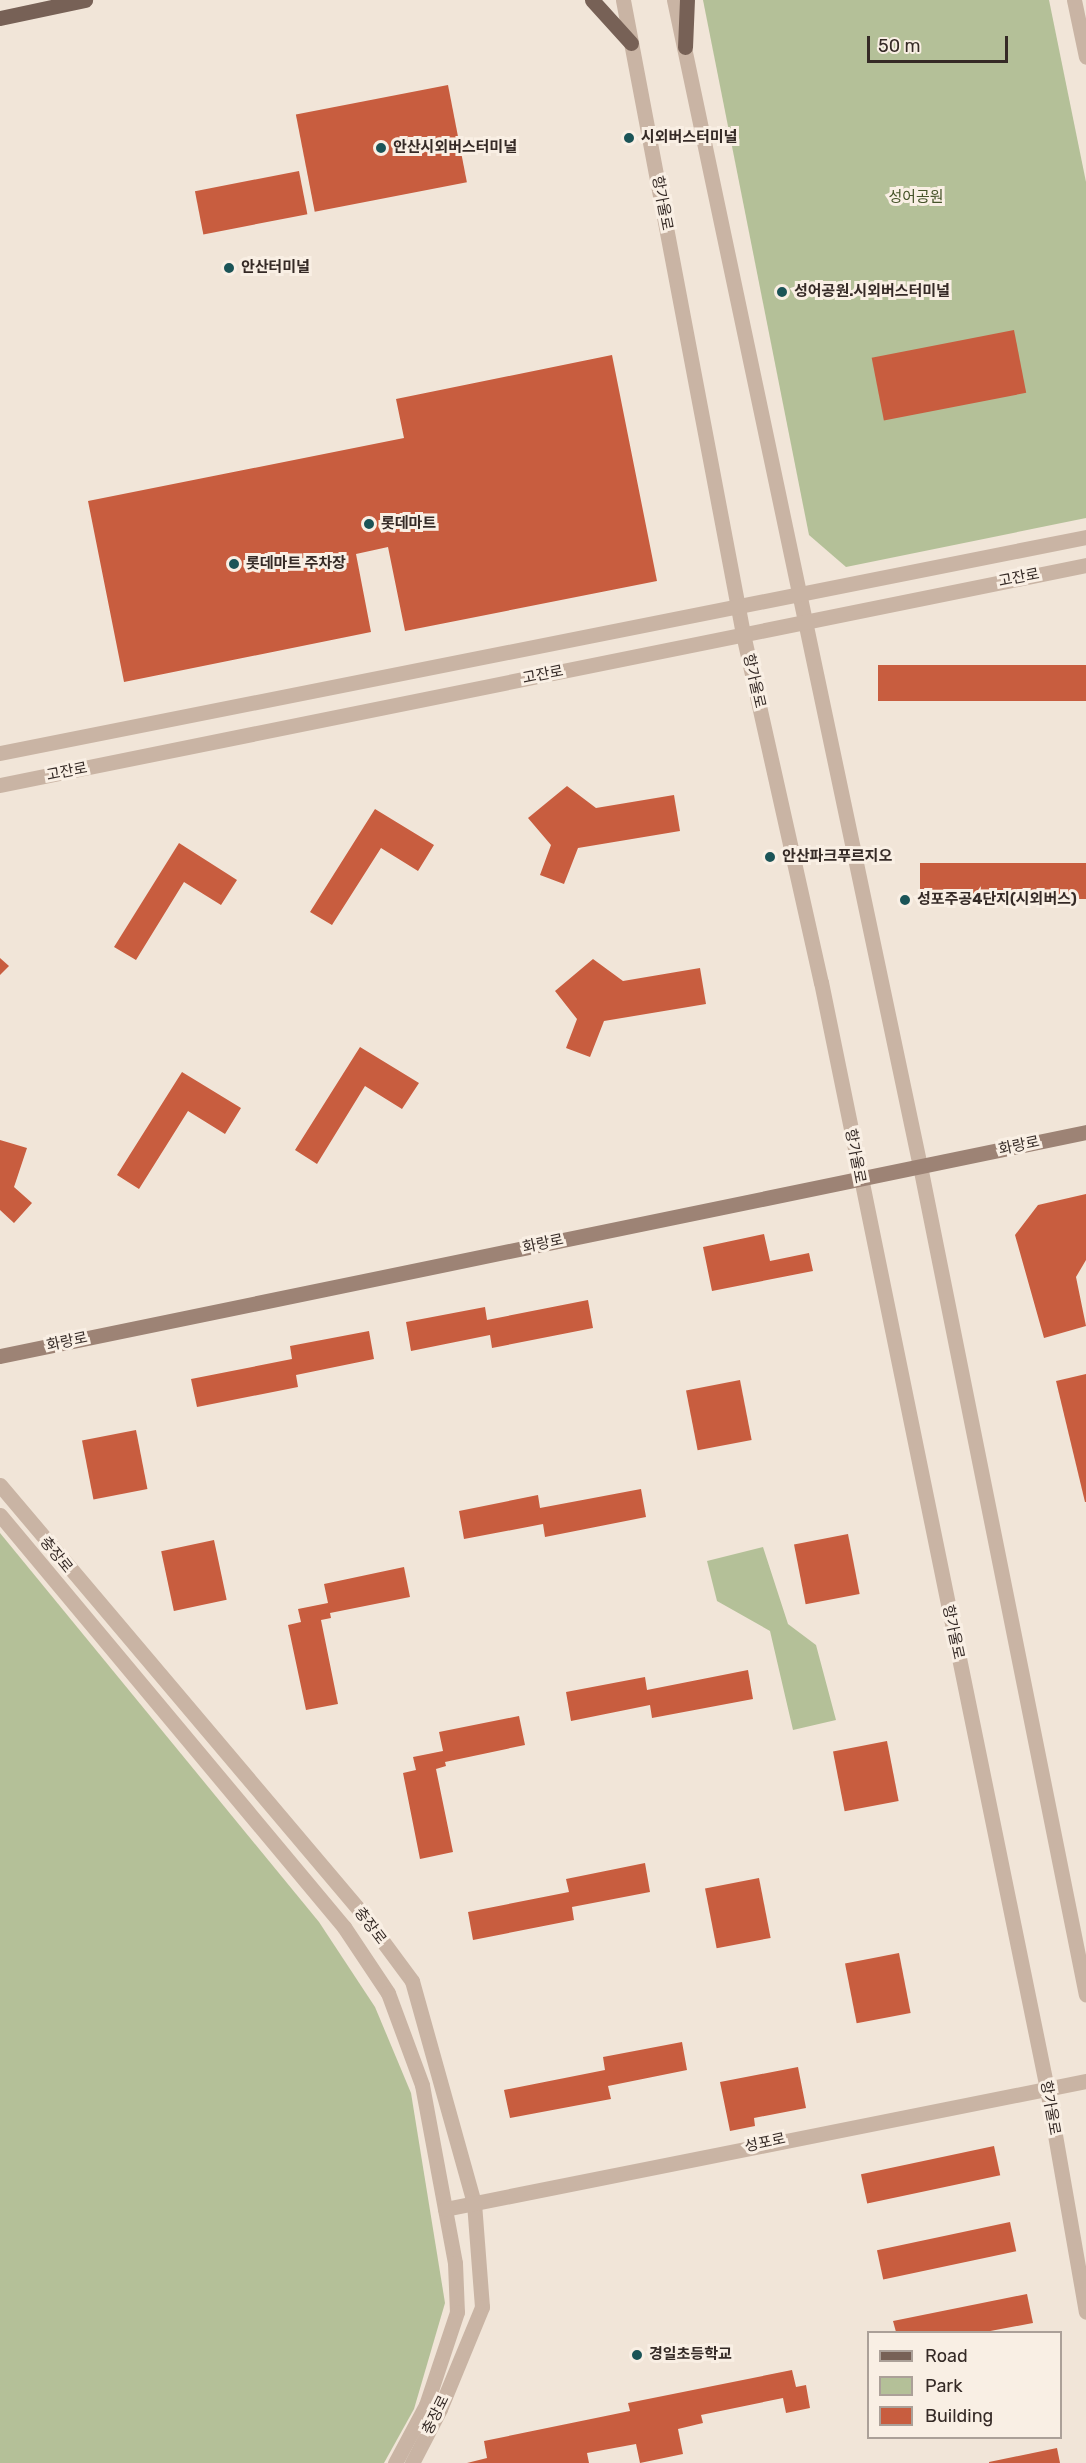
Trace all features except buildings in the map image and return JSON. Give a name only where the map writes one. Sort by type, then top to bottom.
[{"type":"main road","points":[[0,18],[85,0]]},
{"type":"main road","points":[[592,0],[631,43]]},
{"type":"main road","points":[[685,47],[687,0]]},
{"type":"main road","name":"화랑로","points":[[0,1356],[1086,1132]]},
{"type":"street","name":"항가울로","points":[[623,0],[743,634],[821,982],[859,1179],[1047,2089],[1086,2312]]},
{"type":"street","points":[[674,0],[920,1166],[1086,1995]]},
{"type":"street","points":[[1074,0],[1086,57]]},
{"type":"street","name":"고잔로","points":[[0,753],[1086,537]]},
{"type":"street","name":"고잔로","points":[[0,785],[1086,565]]},
{"type":"street","name":"충장로","points":[[0,1485],[361,1912],[412,1981],[474,2203],[483,2307],[412,2463]]},
{"type":"street","name":"충장로","points":[[0,1515],[344,1927],[388,1993],[422,2085],[455,2263],[457,2312],[426,2405],[395,2463]]},
{"type":"street","name":"성포로","points":[[445,2209],[1086,2080]]},
{"type":"green space","name":"성어공원","points":[[703,0],[1049,0],[1086,182],[1086,518],[846,567],[809,535]]},
{"type":"green space","points":[[0,1533],[319,1922],[375,2007],[411,2093],[445,2303],[414,2409],[384,2463],[0,2463]]},
{"type":"green space","points":[[763,1547],[788,1624],[816,1645],[836,1720],[793,1730],[770,1631],[717,1601],[707,1561]]},
{"type":"place","name":"시외버스터미널","points":[[629,138]]},
{"type":"place","name":"안산시외버스터미널","points":[[381,148]]},
{"type":"place","name":"안산터미널","points":[[229,268]]},
{"type":"place","name":"성어공원.시외버스터미널","points":[[782,292]]},
{"type":"place","name":"롯데마트","points":[[369,524]]},
{"type":"place","name":"롯데마트 주차장","points":[[234,564]]},
{"type":"place","name":"안산파크푸르지오","points":[[770,857]]},
{"type":"place","name":"성포주공4단지(시외버스)","points":[[905,900]]},
{"type":"place","name":"경일초등학교","points":[[637,2355]]}]
